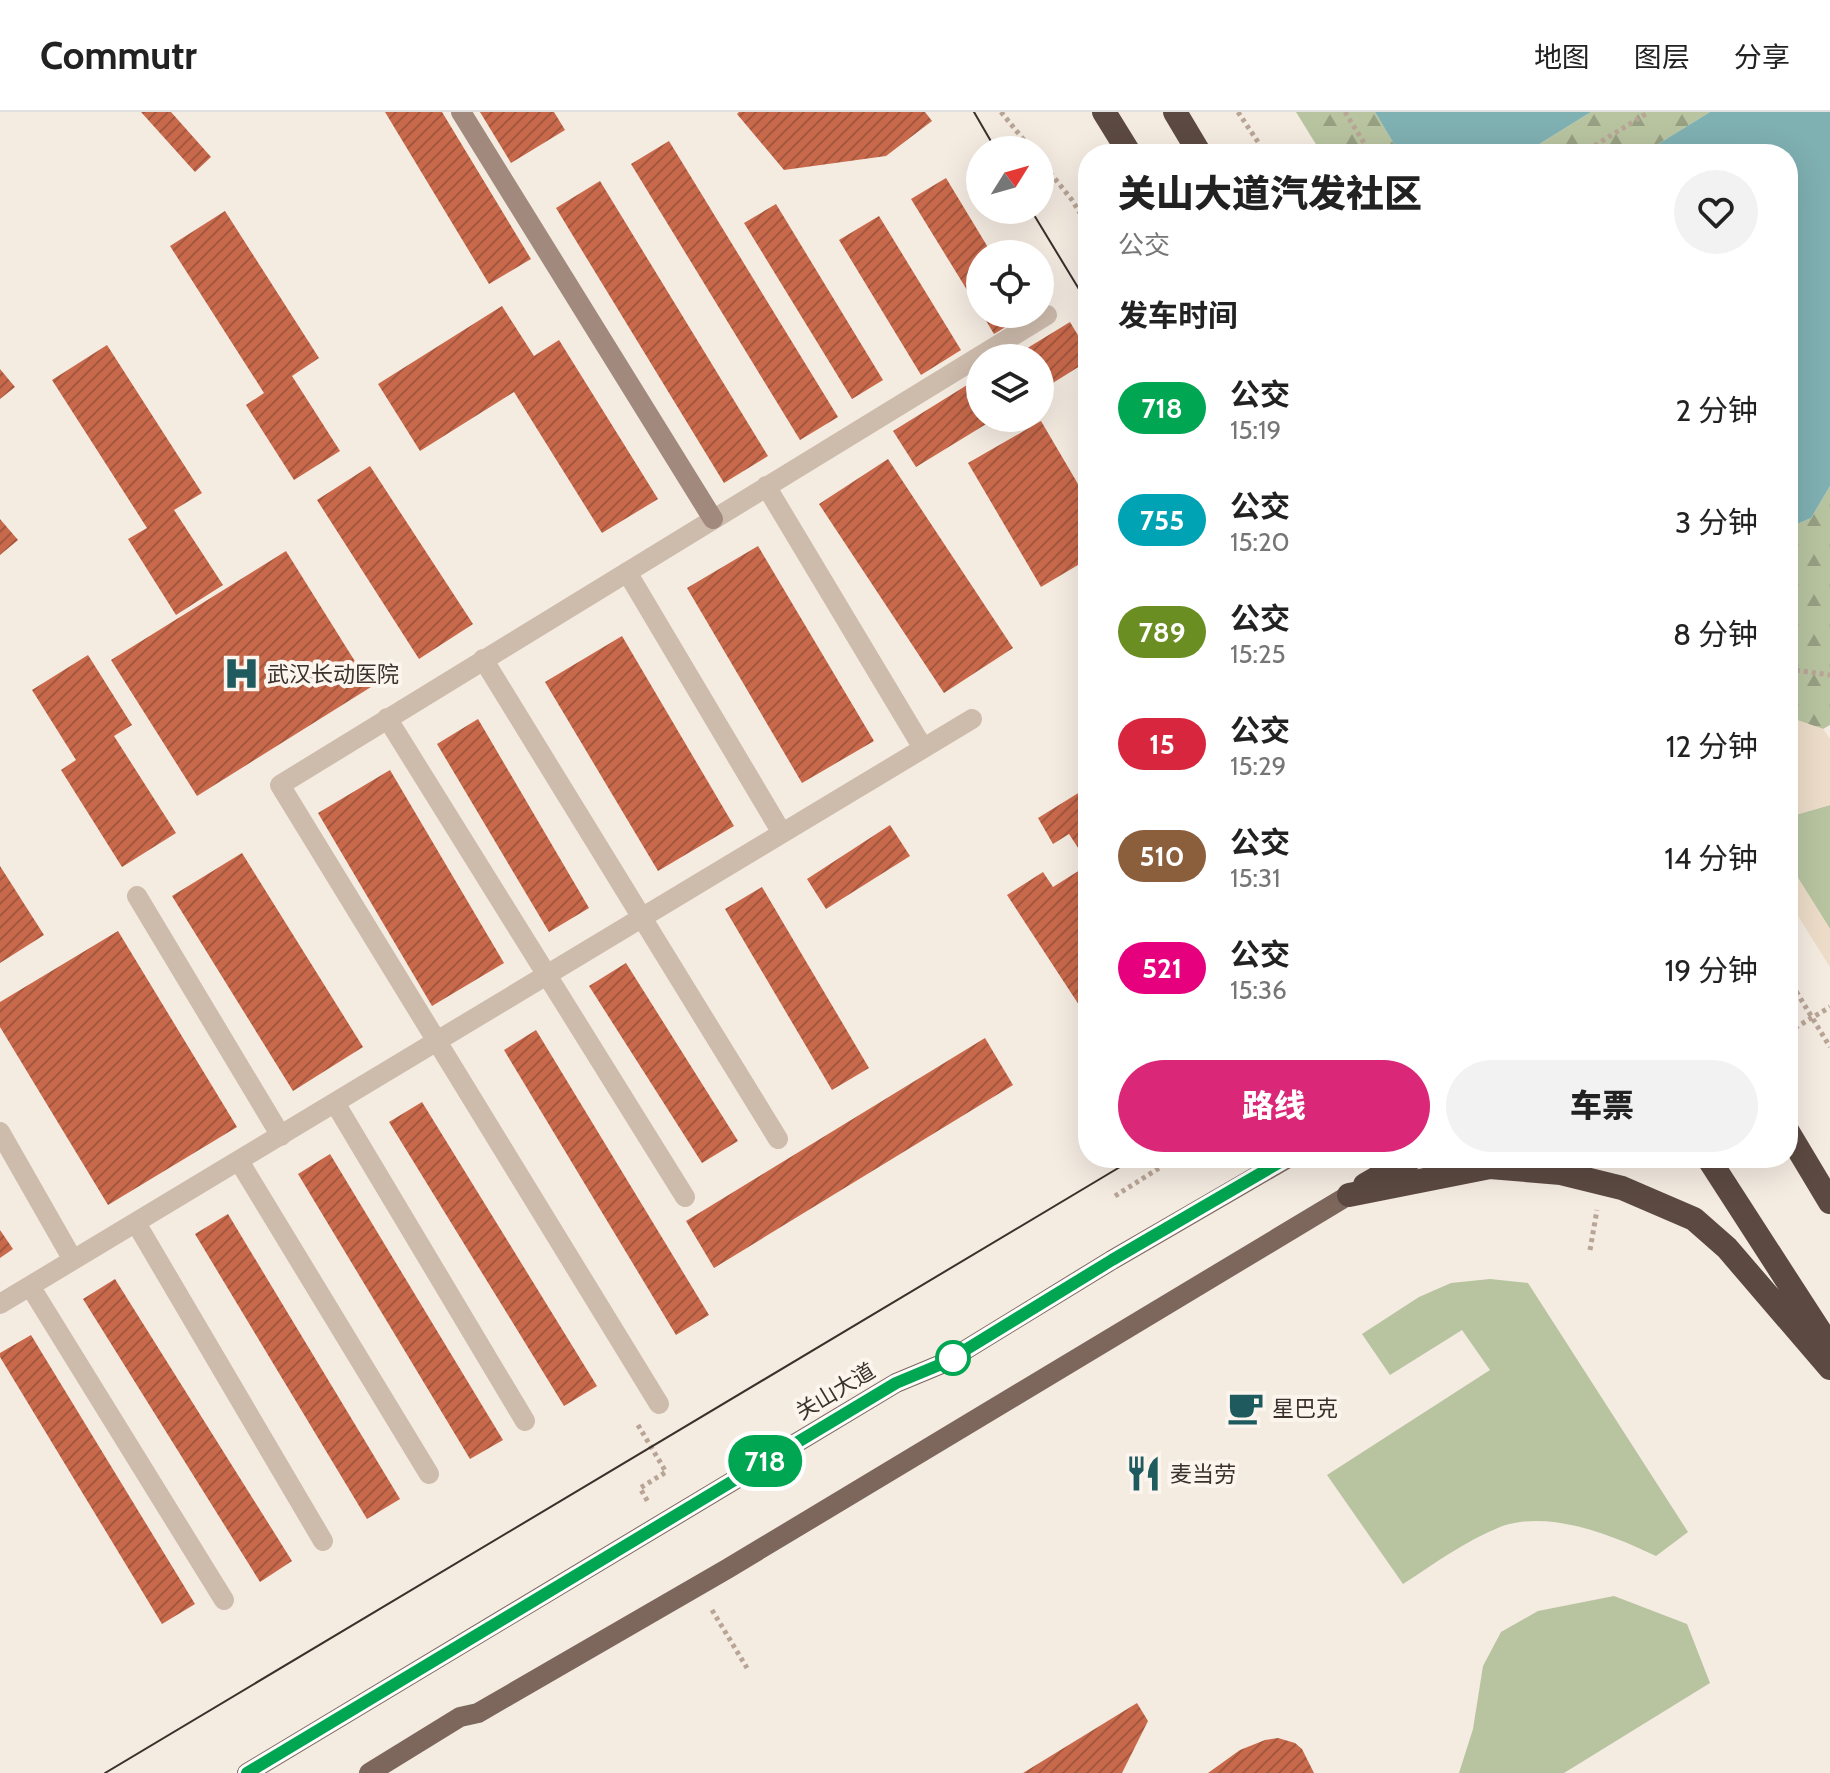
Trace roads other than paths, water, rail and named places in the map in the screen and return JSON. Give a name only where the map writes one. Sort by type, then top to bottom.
[{"type":"highway","points":[[1104,112],[1124,144]]},
{"type":"highway","points":[[1175,112],[1194,144]]},
{"type":"highway","points":[[1798,1149],[1830,1202]]},
{"type":"highway","points":[[1349,1195],[1395,1168]]},
{"type":"highway","points":[[1349,1195],[1485,1168]]},
{"type":"highway","points":[[1502,1168],[1561,1173],[1622,1188],[1694,1219],[1727,1248],[1830,1368]]},
{"type":"highway","points":[[1714,1168],[1830,1347]]},
{"type":"main road","name":"关山大道","points":[[247,1773],[883,1390],[944,1363],[1271,1168]]},
{"type":"main road","points":[[369,1773],[460,1717],[478,1713],[740,1561],[1349,1195]]},
{"type":"street","points":[[461,112],[713,519]]},
{"type":"street","points":[[659,1404],[280,785],[1026,328]]},
{"type":"street","points":[[766,486],[923,748]]},
{"type":"street","points":[[627,572],[782,833]]},
{"type":"street","points":[[483,659],[778,1139]]},
{"type":"street","points":[[387,718],[685,1197]]},
{"type":"street","points":[[0,1304],[972,719]]},
{"type":"street","points":[[137,896],[281,1136]]},
{"type":"street","points":[[335,1103],[525,1421]]},
{"type":"street","points":[[0,1132],[73,1260]]},
{"type":"street","points":[[239,1161],[429,1474]]},
{"type":"street","points":[[136,1223],[323,1541]]},
{"type":"street","points":[[30,1286],[224,1600]]},
{"type":"water","points":[[1375,112],[1591,112],[1539,144],[1394,144]]},
{"type":"water","points":[[1710,112],[1830,112],[1830,486],[1811,518],[1798,524],[1798,144],[1658,144]]},
{"type":"tram line","points":[[974,112],[988,136]]},
{"type":"tram line","points":[[1039,224],[1078,288]]},
{"type":"tram line","points":[[105,1773],[1118,1168]]},
{"type":"place","name":"武汉长动医院","points":[[241,674]]},
{"type":"place","name":"星巴克","points":[[1246,1408]]},
{"type":"place","name":"麦当劳","points":[[1144,1474]]}]
